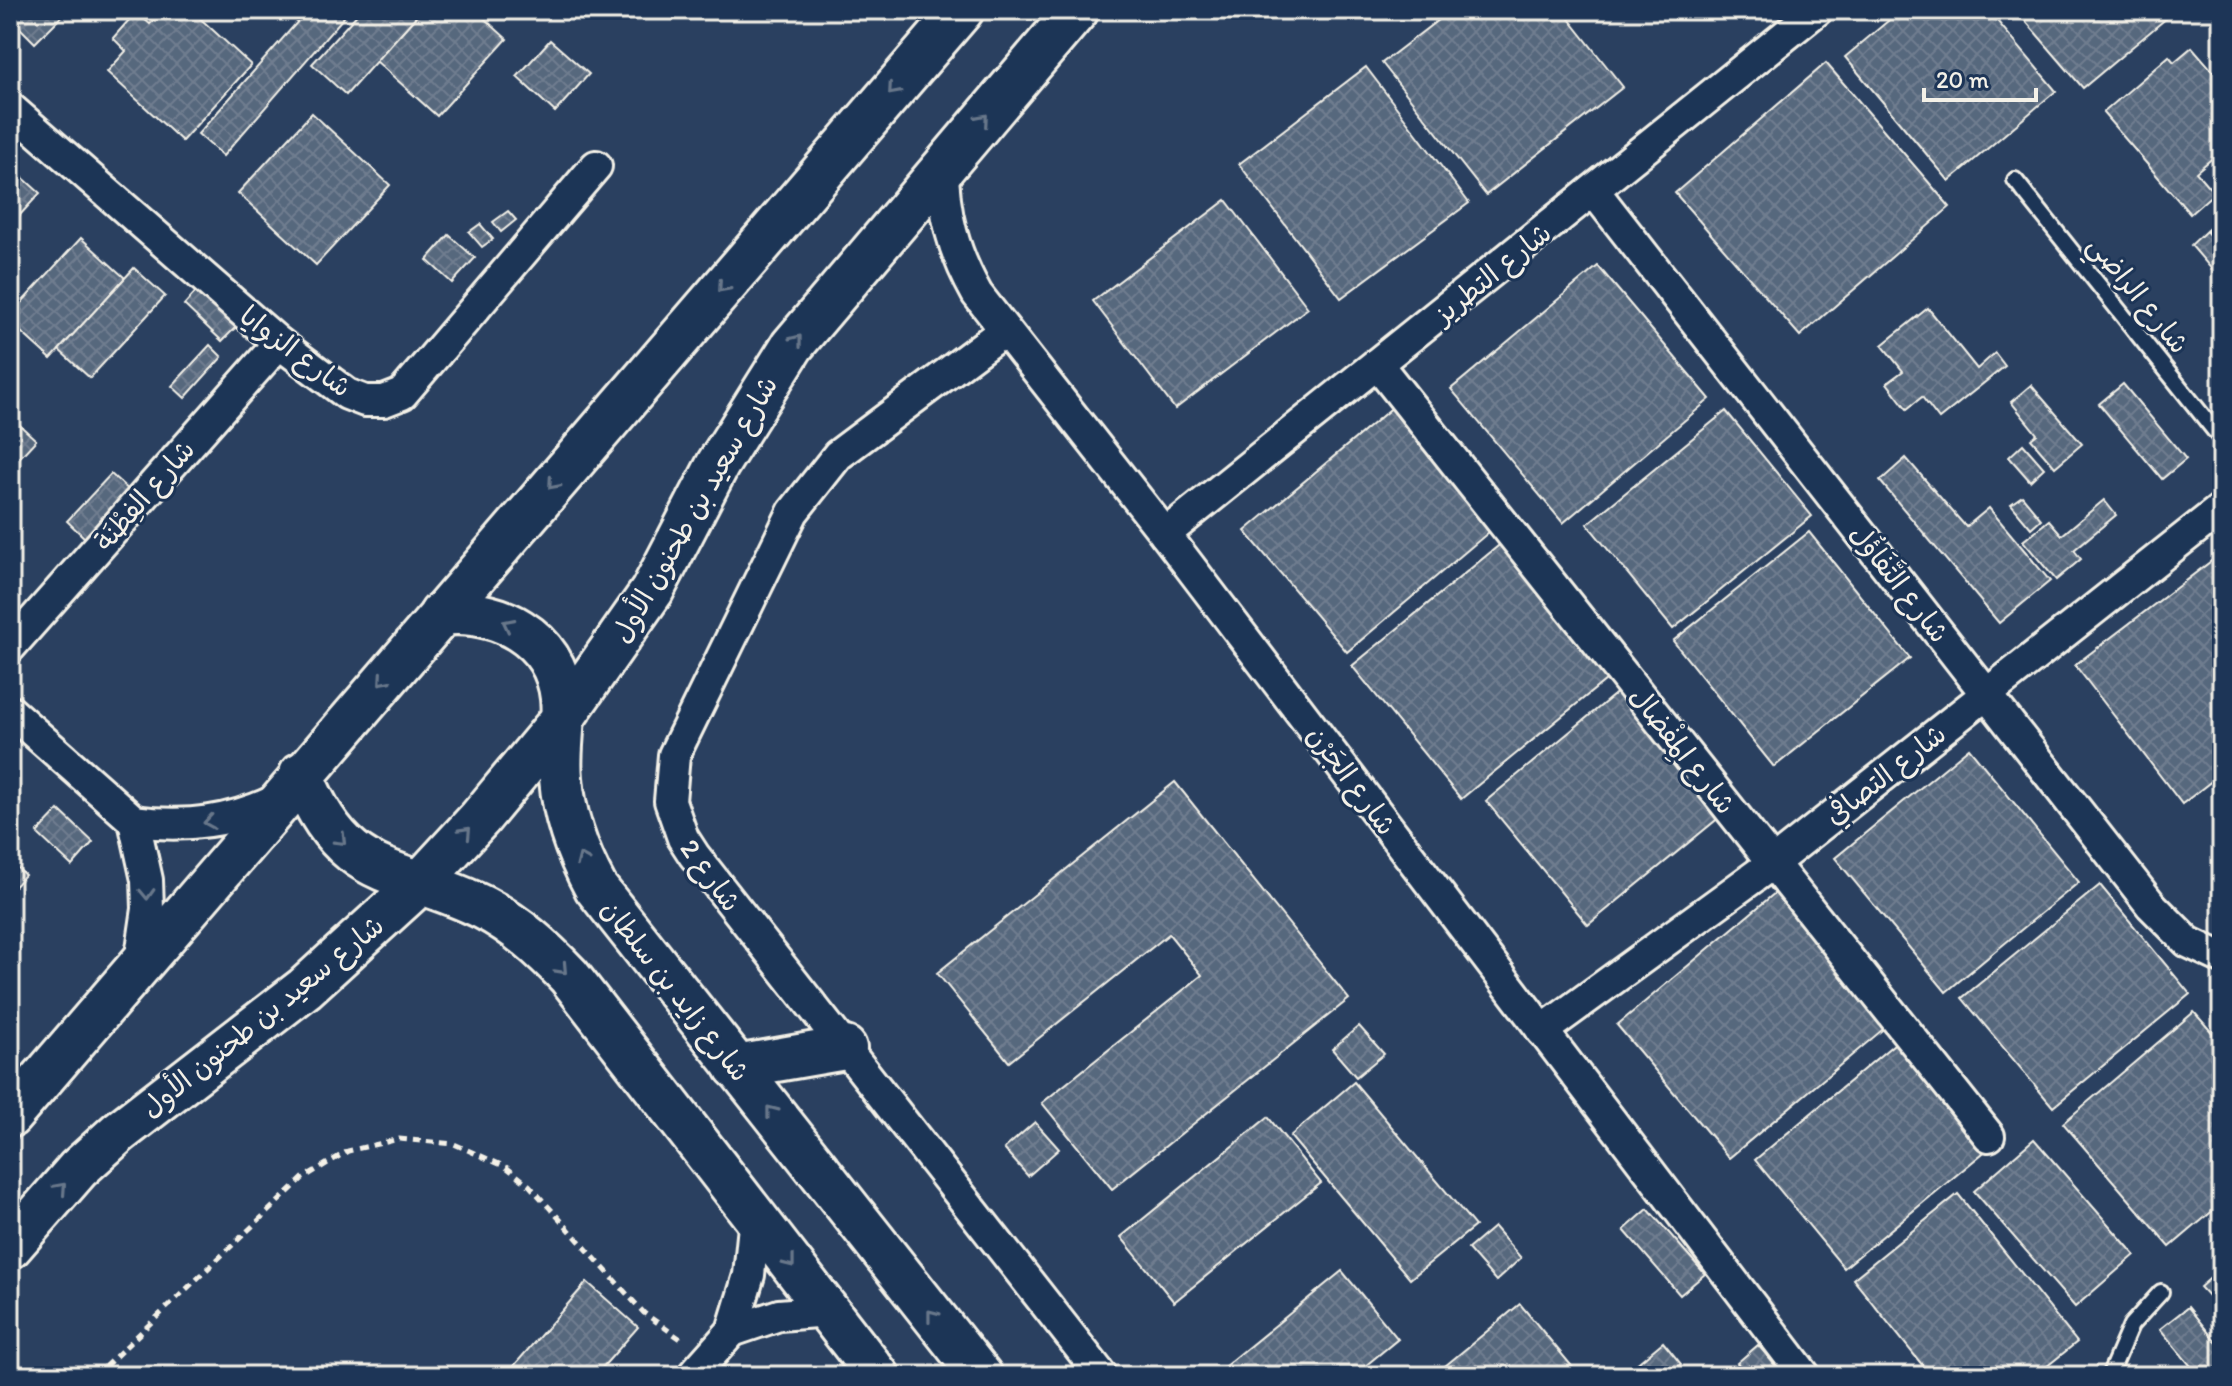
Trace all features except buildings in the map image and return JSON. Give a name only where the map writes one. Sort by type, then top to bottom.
[{"type":"main road","points":[[10,1116],[962,10]]},
{"type":"main road","name":"شارع سعيد بن طحنون الأول","points":[[10,1247],[78,1169],[119,1132],[305,988],[419,884],[563,718],[652,591],[718,464],[792,346],[1077,10]]},
{"type":"main road","name":"شارع زايد بن سلطان","points":[[441,614],[487,614],[528,636],[555,672],[563,718],[559,747],[562,791],[582,861],[613,912],[981,1376]]},
{"type":"main road","points":[[291,786],[345,846],[367,863],[486,909],[544,950],[594,1008],[878,1376]]},
{"type":"main road","points":[[736,1067],[845,1048]]},
{"type":"street","name":"شارع التطريز","points":[[1165,534],[1817,10]]},
{"type":"street","name":"شارع الزوايا","points":[[10,108],[279,343],[347,394],[365,401],[384,401],[402,394],[596,166]]},
{"type":"street","name":"شارع الجَرْن","points":[[943,166],[943,193],[954,246],[977,294],[1165,534],[1805,1376]]},
{"type":"street","name":"شارع التَّفَاؤُل","points":[[1594,191],[2168,925],[2188,942],[2222,958]]},
{"type":"street","name":"شارع 2","points":[[1005,330],[838,455],[820,474],[793,512],[674,755],[670,801],[683,838],[1102,1376]]},
{"type":"street","name":"شارع الفِطْنَة","points":[[10,647],[279,343]]},
{"type":"street","name":"شارع المِفْضال","points":[[1377,364],[1989,1136]]},
{"type":"street","name":"شارع التصافي","points":[[1542,1031],[1773,863],[2222,508]]},
{"type":"street","points":[[10,711],[134,821],[142,850],[148,909],[139,968]]},
{"type":"street","points":[[134,821],[195,825],[253,812],[291,786]]},
{"type":"street","points":[[692,1376],[722,1341],[749,1275],[755,1216]]},
{"type":"street","points":[[722,1341],[779,1315],[828,1311]]},
{"type":"lane","name":"شارع الراضي","points":[[2015,180],[2222,440]]},
{"type":"lane","points":[[2109,1376],[2131,1325],[2161,1292]]},
{"type":"path","points":[[95,1376],[303,1178],[348,1151],[399,1139],[454,1144],[506,1167],[529,1185],[651,1320],[675,1337],[722,1341]]}]
